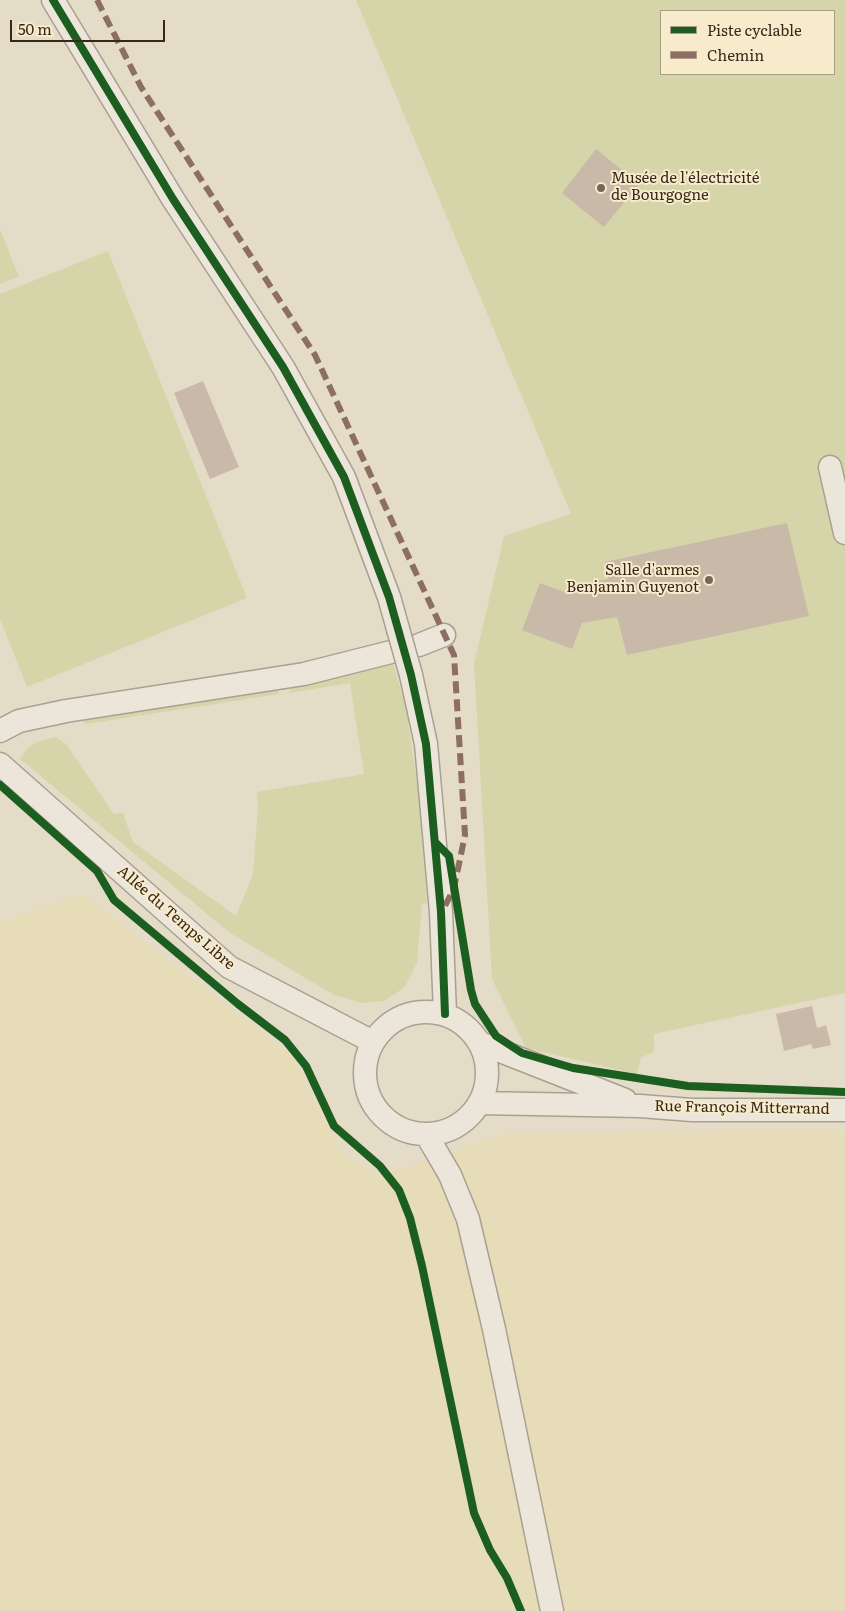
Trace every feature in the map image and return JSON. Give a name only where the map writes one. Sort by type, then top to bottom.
[{"type":"street","points":[[53,0],[173,199],[283,367],[344,477],[389,597],[411,675],[426,744],[441,912],[445,1014]]},
{"type":"street","points":[[830,467],[845,533]]},
{"type":"street","points":[[419,645],[444,635]]},
{"type":"street","points":[[0,731],[19,721],[47,715],[304,674],[391,652]]},
{"type":"street","name":"Allée du Temps Libre","points":[[0,764],[229,968],[372,1042]]},
{"type":"street","points":[[424,1011],[445,1014],[459,1021],[471,1031],[480,1043],[487,1063],[486,1084],[479,1103],[470,1116],[457,1126],[442,1132],[426,1134],[408,1132],[391,1123],[378,1111],[368,1095],[364,1077],[366,1059],[372,1042],[386,1026],[404,1015],[424,1011]]},
{"type":"street","name":"Rue François Mitterrand","points":[[480,1043],[640,1106]]},
{"type":"street","name":"Rue François Mitterrand","points":[[479,1103],[640,1106],[692,1110],[845,1110]]},
{"type":"street","points":[[426,1134],[450,1175],[468,1220],[494,1329],[552,1611]]},
{"type":"shaded area","points":[[83,894],[292,1056],[339,1149],[378,1177],[502,1134],[845,1131],[845,1611],[0,1611],[0,923]]},
{"type":"green space","points":[[356,0],[845,0],[845,993],[654,1034],[654,1051],[641,1058],[637,1074],[526,1048],[492,979],[474,664],[504,536],[571,514]]},
{"type":"green space","points":[[0,229],[19,277],[0,284]]},
{"type":"green space","points":[[108,251],[247,598],[27,687],[0,619],[0,294]]},
{"type":"green space","points":[[392,660],[405,704],[419,794],[427,903],[422,904],[417,963],[405,987],[384,1001],[362,1003],[334,995],[230,933],[20,759],[25,751],[36,742],[56,737],[66,744],[114,814],[123,813],[133,842],[236,916],[253,874],[258,805],[257,792],[364,774],[350,683],[289,693],[291,685]]},
{"type":"green space","points":[[276,678],[279,694],[86,724],[76,714]]},
{"type":"building","name":"Musée de l'électricité de Bourgogne","points":[[596,149],[639,184],[604,227],[562,193]]},
{"type":"building","points":[[203,381],[239,467],[210,479],[174,393]]},
{"type":"building","points":[[787,523],[809,616],[627,655],[617,617],[582,623],[572,649],[522,630],[540,583],[570,594],[574,585],[608,579],[605,562]]},
{"type":"building","points":[[812,1006],[817,1028],[826,1025],[831,1045],[813,1049],[811,1044],[784,1051],[776,1014]]},
{"type":"marked path","points":[[97,0],[141,87],[315,355],[454,655],[465,835],[454,888],[443,910]]},
{"type":"cycle path","points":[[53,0],[173,199],[283,367],[344,477],[389,597],[411,675],[426,744],[441,912],[445,1014]]},
{"type":"cycle path","points":[[0,785],[97,871],[114,900],[238,1004],[285,1040],[306,1066],[334,1126],[380,1166],[399,1190],[410,1218],[422,1266],[474,1513],[490,1550],[507,1578],[521,1611]]},
{"type":"cycle path","points":[[435,842],[449,856],[471,990],[475,1004],[496,1036],[522,1053],[573,1068],[688,1086],[845,1092]]},
{"type":"place","name":"Musée de l'électricité de Bourgogne","points":[[601,188]]},
{"type":"place","name":"Salle d'armes Benjamin Guyenot","points":[[709,580]]}]
